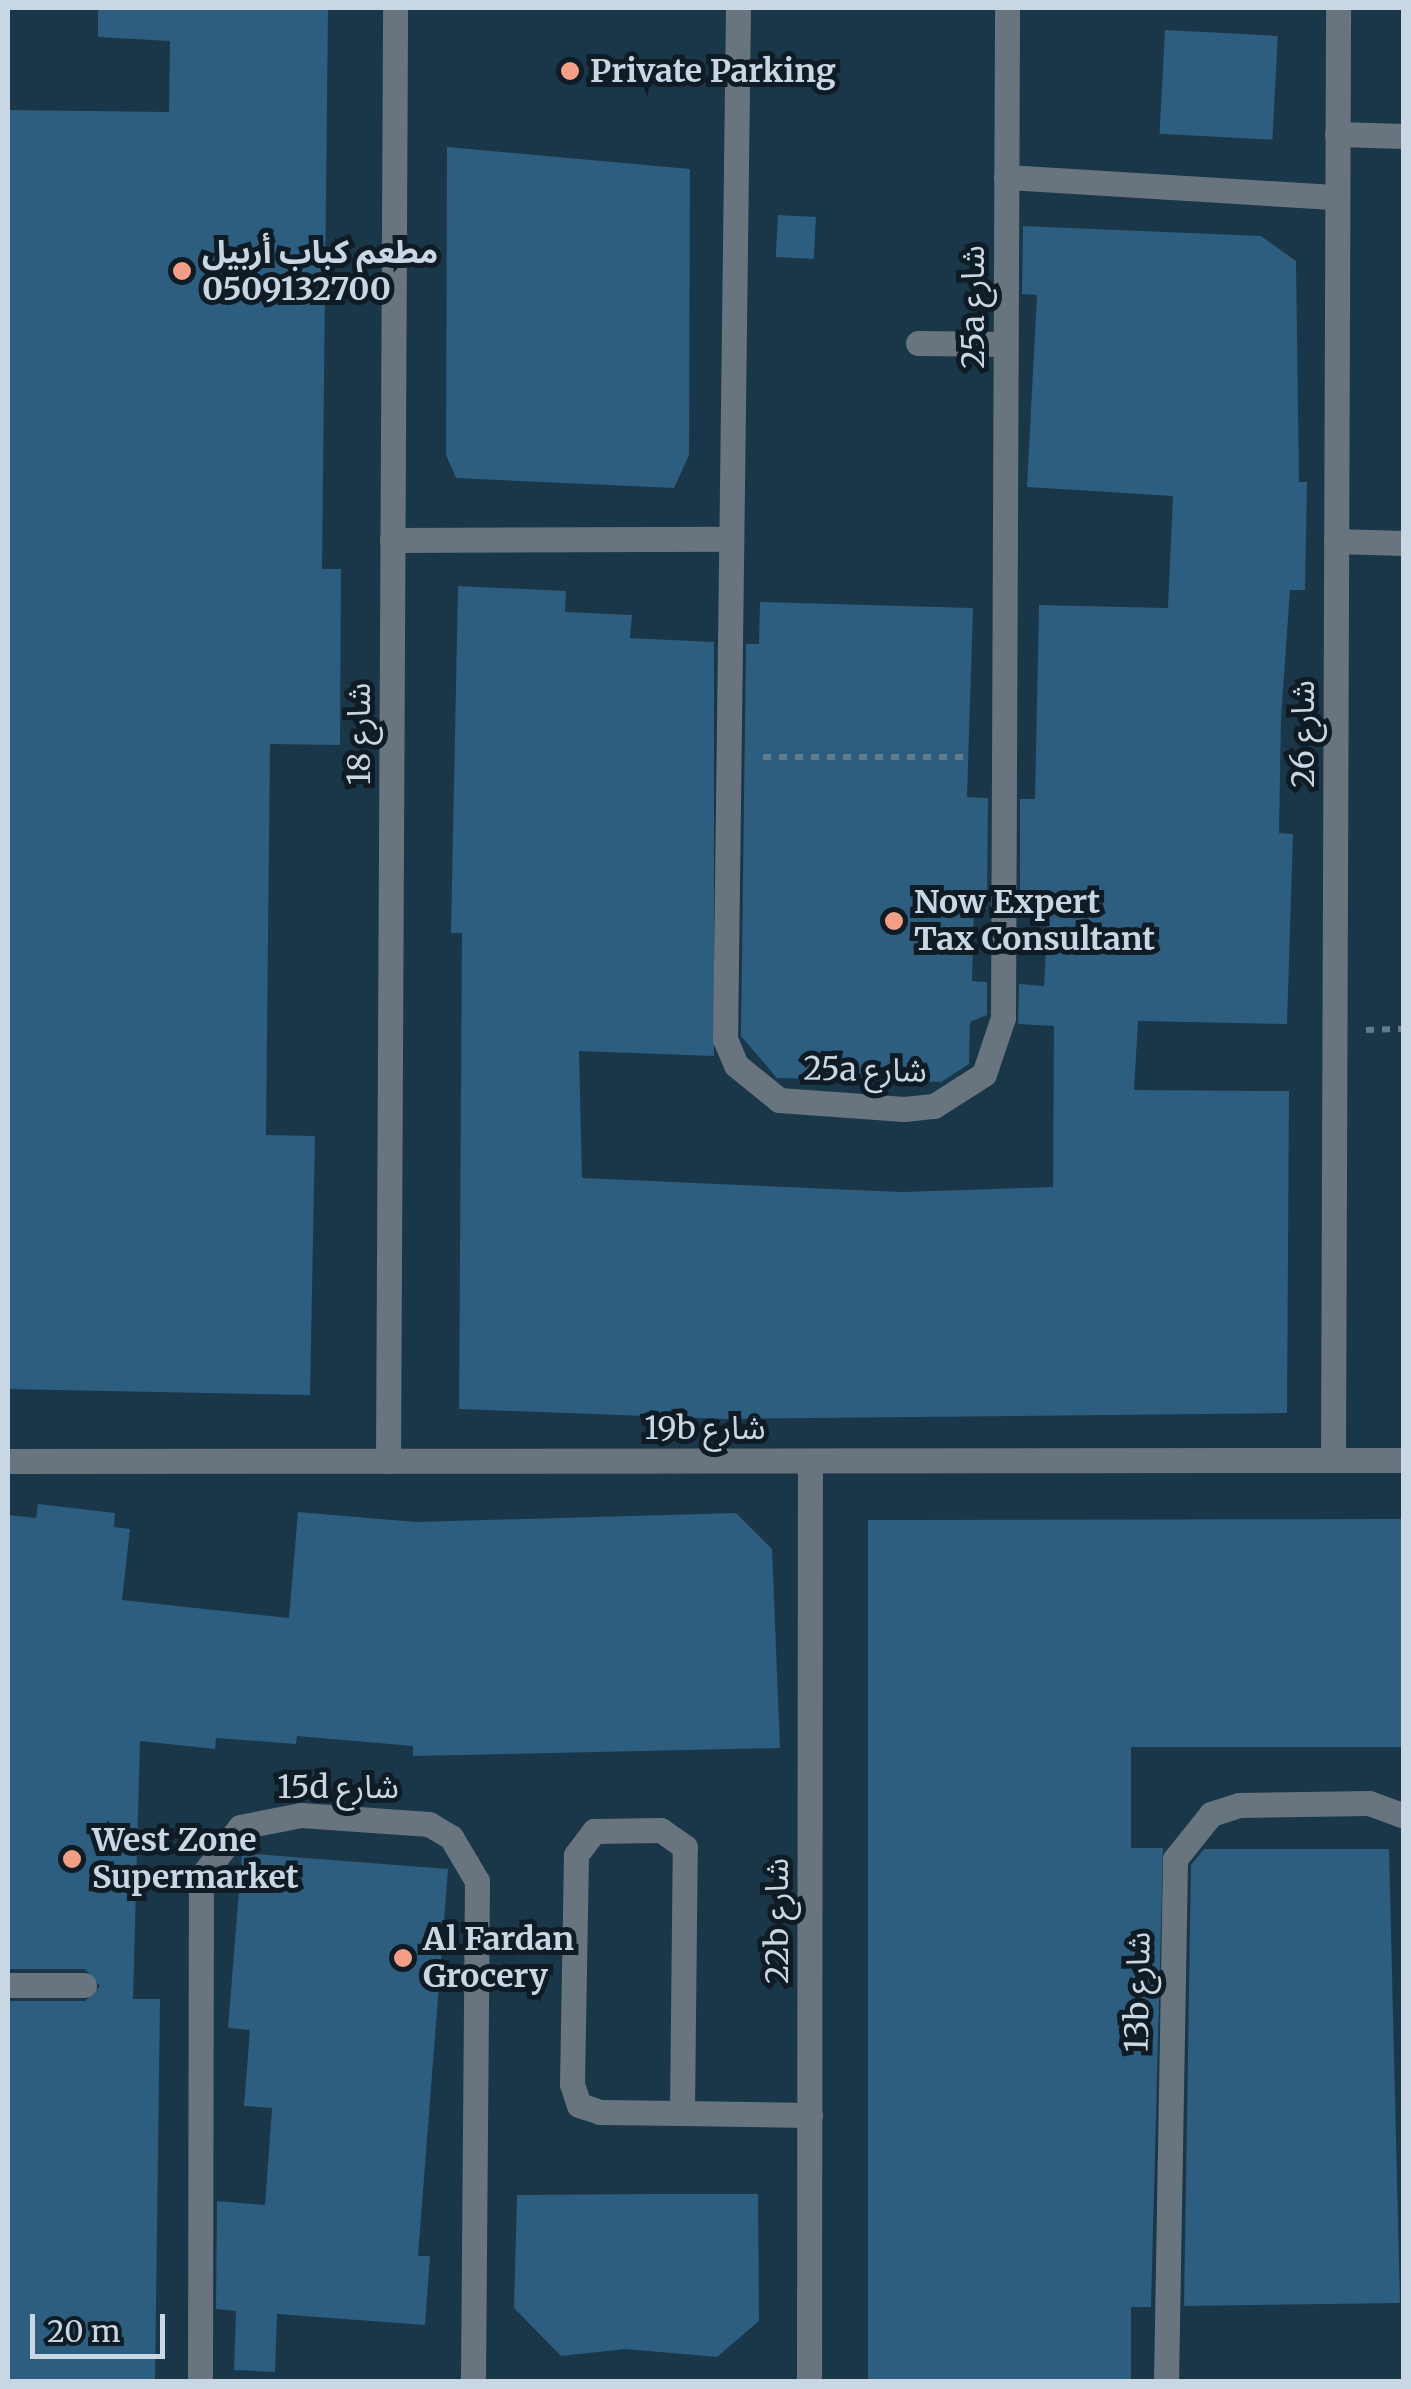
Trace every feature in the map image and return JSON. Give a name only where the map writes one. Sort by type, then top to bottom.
[{"type":"street","name":"شارع 18","points":[[388,1461],[395,8]]},
{"type":"street","name":"25a شارع","points":[[738,8],[724,1012],[736,1065],[779,1100],[904,1109],[961,1094],[998,1047],[1004,756],[1006,8]]},
{"type":"street","name":"شارع 26","points":[[1333,1460],[1338,8]]},
{"type":"street","points":[[1337,134],[1404,136]]},
{"type":"street","points":[[1006,177],[1337,197]]},
{"type":"street","points":[[918,342],[1005,344]]},
{"type":"street","points":[[392,540],[730,539]]},
{"type":"street","points":[[1336,541],[1404,543]]},
{"type":"street","name":"22b شارع","points":[[808,2382],[810,1460]]},
{"type":"street","name":"19b شارع","points":[[8,1461],[1404,1460]]},
{"type":"street","name":"13b شارع","points":[[1166,2382],[1175,1859],[1211,1814],[1239,1805],[1369,1803],[1404,1816]]},
{"type":"street","name":"15d شارع","points":[[200,2382],[200,1876],[240,1828],[301,1815],[429,1824],[451,1837],[477,1880],[473,2382]]},
{"type":"street","points":[[682,2113],[685,1847],[661,1830],[594,1831],[576,1855],[573,2095],[588,2111],[682,2113],[810,2114]]},
{"type":"street","points":[[8,1985],[84,1985]]},
{"type":"path","points":[[727,757],[1004,756]]},
{"type":"building","points":[[98,8],[328,8],[322,569],[341,569],[340,745],[270,744],[266,1135],[315,1136],[310,1395],[8,1389],[8,110],[169,112],[170,41],[98,37]]},
{"type":"building","points":[[1165,30],[1278,36],[1272,140],[1160,134]]},
{"type":"building","points":[[447,147],[690,169],[689,455],[674,488],[456,478],[446,455]]},
{"type":"building","points":[[778,215],[816,217],[814,259],[776,257]]},
{"type":"building","points":[[1023,226],[1261,236],[1296,261],[1299,482],[1307,482],[1305,590],[1290,590],[1281,718],[1279,833],[1293,834],[1287,1024],[1138,1021],[1134,1090],[1289,1091],[1287,1413],[726,1419],[459,1409],[462,933],[451,933],[458,586],[566,591],[565,612],[632,615],[630,638],[714,642],[714,1056],[579,1051],[582,1178],[902,1192],[1053,1187],[1054,1026],[1018,1024],[1019,984],[1044,986],[1048,910],[1020,909],[1020,799],[1035,799],[1039,605],[1168,608],[1173,496],[1027,487],[1037,295],[1022,294]]},
{"type":"building","points":[[760,602],[973,608],[967,797],[988,798],[987,909],[974,908],[972,981],[987,982],[987,1015],[970,1022],[969,1064],[941,1082],[777,1078],[741,1036],[746,644],[759,644]]},
{"type":"building","points":[[38,1504],[115,1513],[114,1527],[130,1529],[122,1600],[289,1618],[298,1512],[416,1522],[736,1513],[772,1549],[780,1748],[413,1756],[413,1746],[297,1736],[296,1744],[216,1738],[215,1749],[140,1741],[133,1999],[160,1999],[155,2382],[8,2382],[8,2001],[85,2001],[100,1986],[85,1969],[8,1969],[8,1515],[36,1518]]},
{"type":"building","points":[[1404,1519],[1404,1747],[1131,1747],[1131,1848],[1163,1848],[1151,2307],[1131,2307],[1131,2382],[868,2382],[868,1520]]},
{"type":"building","points":[[1204,1849],[1389,1849],[1400,2303],[1184,2306],[1191,1865]]},
{"type":"building","points":[[242,1853],[448,1869],[418,2256],[430,2256],[425,2325],[277,2314],[275,2372],[234,2370],[236,2311],[216,2309],[217,2201],[265,2205],[272,2108],[244,2106],[250,2030],[228,2028]]},
{"type":"building","points":[[758,2194],[759,2321],[717,2357],[625,2349],[561,2356],[514,2308],[517,2195]]},
{"type":"place","name":"Private Parking","points":[[570,71]]},
{"type":"place","name":"مطعم كباب أربيل 0509132700","points":[[182,271]]},
{"type":"place","name":"Now Expert Tax Consultant","points":[[894,921]]},
{"type":"place","name":"West Zone Supermarket","points":[[72,1859]]},
{"type":"place","name":"Al Fardan Grocery","points":[[403,1958]]}]
